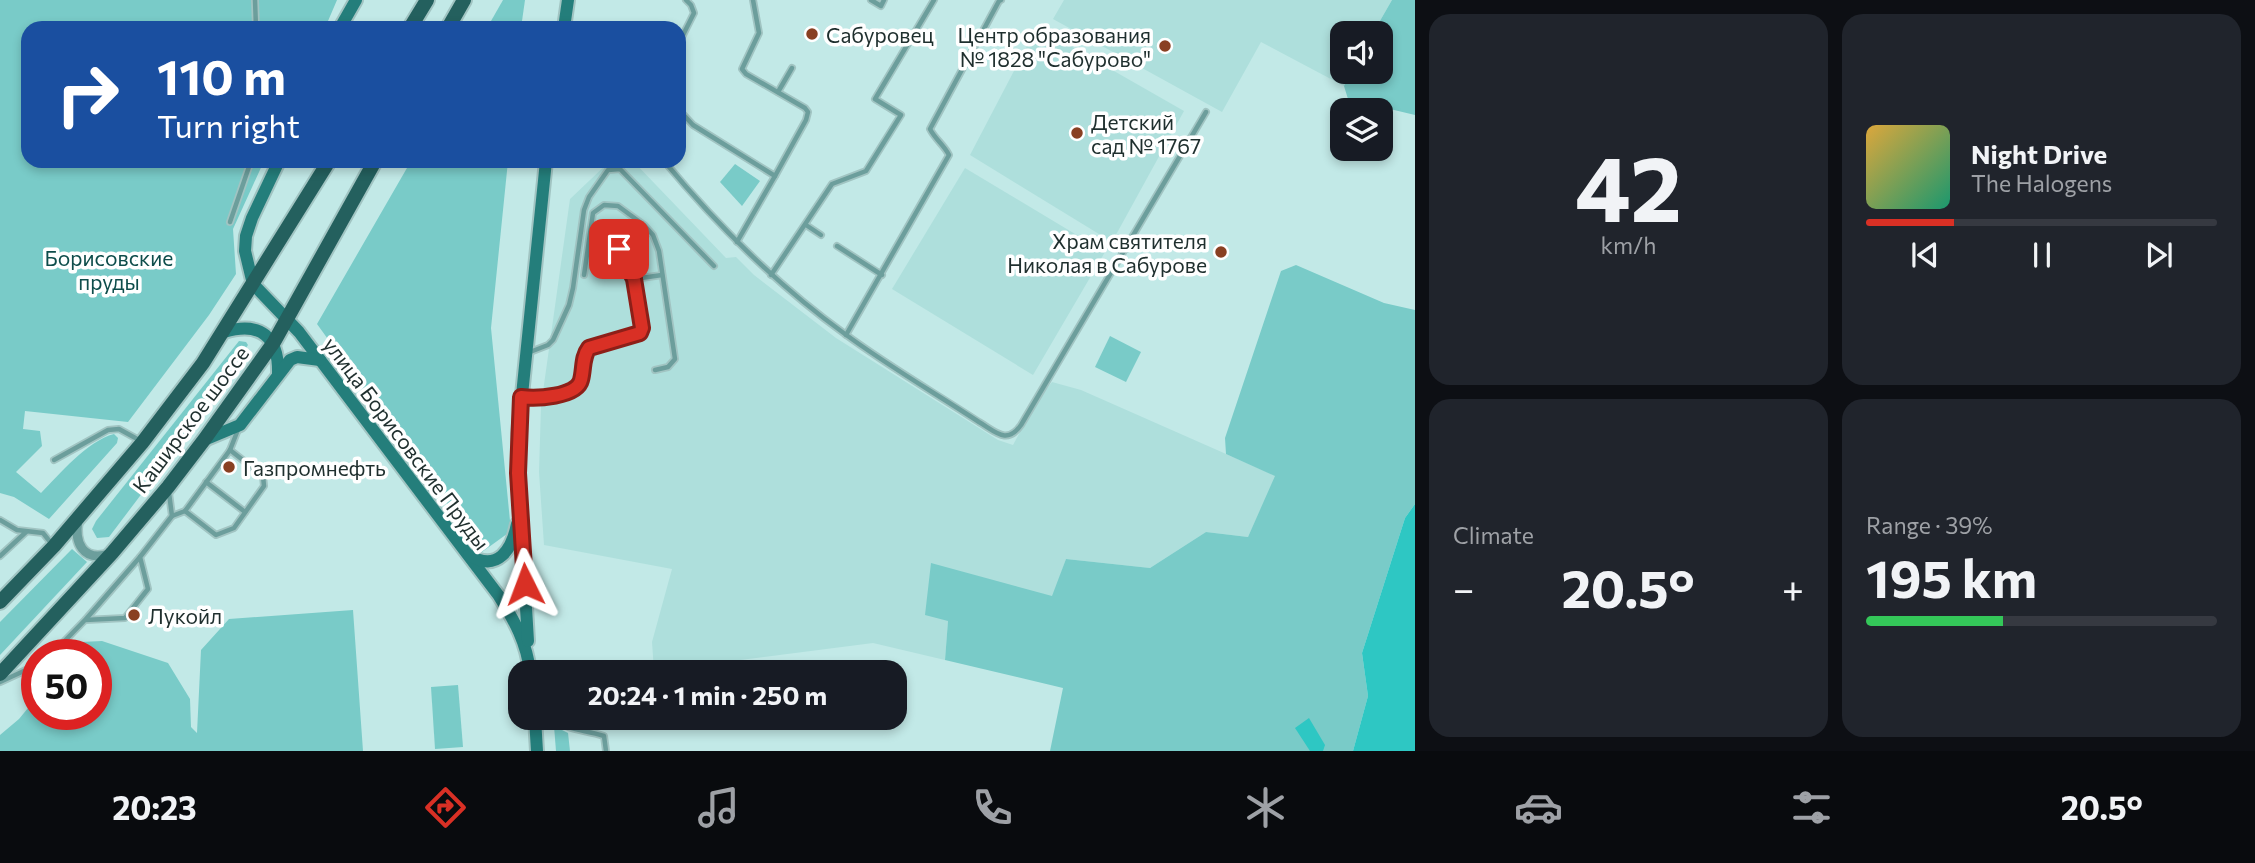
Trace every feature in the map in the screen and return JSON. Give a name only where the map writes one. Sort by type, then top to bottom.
[{"type":"main road","points":[[344,21],[356,0]]},
{"type":"main road","points":[[414,21],[427,0]]},
{"type":"main road","points":[[452,21],[464,0]]},
{"type":"main road","points":[[565,21],[568,0]]},
{"type":"main road","points":[[253,284],[245,251],[246,236],[276,168]]},
{"type":"main road","name":"Каширское шоссе","points":[[0,602],[54,546],[142,443],[224,332],[325,168]]},
{"type":"main road","name":"Каширское шоссе","points":[[0,674],[112,554],[204,440],[274,342],[371,168]]},
{"type":"main road","points":[[530,660],[518,447],[545,168]]},
{"type":"main road","name":"улица Борисовские Пруды","points":[[253,284],[287,319],[320,360],[499,596],[515,621],[528,660]]},
{"type":"main road","points":[[224,332],[247,327],[265,335],[274,342],[278,356],[278,374]]},
{"type":"main road","points":[[204,440],[240,425],[290,360],[298,357],[320,360]]},
{"type":"main road","points":[[465,552],[479,561],[491,561],[505,554],[514,538],[520,506]]},
{"type":"main road","points":[[536,730],[537,751]]},
{"type":"street","points":[[79,515],[76,531],[81,547],[94,557],[112,554]]},
{"type":"lane","points":[[255,0],[256,21]]},
{"type":"lane","points":[[686,0],[694,13],[686,29]]},
{"type":"lane","points":[[737,242],[808,115],[805,108],[746,74],[742,69],[759,33],[753,0]]},
{"type":"lane","points":[[871,0],[881,6],[884,0]]},
{"type":"lane","points":[[771,275],[832,184],[866,171],[901,115],[875,99],[934,0]]},
{"type":"lane","points":[[846,335],[949,155],[930,129],[1001,0]]},
{"type":"lane","points":[[778,92],[792,68]]},
{"type":"lane","points":[[670,168],[737,242],[771,275],[846,335],[1001,435],[1010,436],[1014,434],[1206,113]]},
{"type":"lane","points":[[686,118],[693,125],[775,176]]},
{"type":"lane","points":[[230,222],[249,168]]},
{"type":"lane","points":[[526,353],[548,345],[555,336],[572,295],[586,205],[608,170],[620,169],[714,267]]},
{"type":"lane","points":[[583,275],[593,213],[599,207],[609,204],[618,206],[649,230],[656,242],[663,275],[675,359],[668,367],[655,370]]},
{"type":"lane","points":[[806,225],[821,235]]},
{"type":"lane","points":[[837,246],[882,275]]},
{"type":"lane","points":[[521,397],[543,398],[576,389],[581,382],[585,355],[589,348],[640,333],[642,328],[634,279],[619,249]]},
{"type":"lane","points":[[634,279],[663,275]]},
{"type":"lane","points":[[66,639],[140,557],[172,516],[185,511],[230,450],[240,425]]},
{"type":"lane","points":[[54,460],[108,429],[119,429],[142,443]]},
{"type":"lane","points":[[185,511],[216,535],[234,528],[264,486],[264,476],[230,450]]},
{"type":"lane","points":[[206,482],[245,512]]},
{"type":"lane","points":[[168,487],[172,516]]},
{"type":"lane","points":[[0,520],[17,530],[43,533],[54,546]]},
{"type":"lane","points":[[0,556],[26,531]]},
{"type":"lane","points":[[85,620],[125,618],[148,589],[140,557]]},
{"type":"lane","points":[[0,682],[21,672]]},
{"type":"lane","points":[[571,730],[604,736],[606,751]]},
{"type":"shaded area","points":[[1064,0],[1392,0],[1380,21],[1330,21],[1330,79],[1261,42],[1222,112],[1053,19]]},
{"type":"shaded area","name":"Детский сад № 1767","points":[[1037,27],[1184,111],[1112,242],[970,155]]},
{"type":"shaded area","points":[[603,168],[640,168],[726,258],[736,257],[754,275],[836,338],[998,440],[1013,445],[1036,402],[1052,382],[1081,390],[1276,476],[1248,537],[1206,532],[1150,568],[1066,559],[1053,596],[948,621],[945,660],[873,643],[740,660],[653,660],[652,642],[672,569],[544,545],[539,472],[541,406],[570,199]]},
{"type":"shaded area","points":[[965,168],[1105,252],[1033,375],[892,289]]},
{"type":"shaded area","points":[[1415,504],[1415,751],[1353,751],[1368,696],[1362,653],[1405,518]]},
{"type":"shaded area","points":[[1309,718],[1325,745],[1323,751],[1310,751],[1295,728]]},
{"type":"green space","name":"Борисовские пруды","points":[[0,0],[337,0],[328,21],[21,21],[21,168],[261,168],[233,229],[236,274],[209,315],[128,422],[25,411],[23,429],[40,431],[42,446],[16,472],[41,493],[74,459],[94,444],[114,434],[118,438],[117,443],[49,519],[14,497],[0,493]]},
{"type":"green space","points":[[503,0],[525,0],[522,21],[491,21]]},
{"type":"green space","points":[[1392,0],[1415,0],[1415,115],[1393,110],[1393,98],[1348,98],[1345,84],[1393,84],[1393,21],[1380,21]]},
{"type":"green space","points":[[735,164],[760,181],[742,206],[720,182]]},
{"type":"green space","points":[[407,168],[507,168],[491,328],[511,531],[482,552],[317,324]]},
{"type":"green space","points":[[1296,265],[1384,303],[1415,310],[1415,504],[1405,518],[1362,653],[1368,696],[1353,751],[1050,751],[1063,688],[945,660],[948,621],[925,615],[931,563],[1052,596],[1066,559],[1150,568],[1206,532],[1248,537],[1275,476],[1226,454],[1225,438],[1281,271]]},
{"type":"green space","points":[[1110,336],[1141,352],[1126,382],[1095,367]]},
{"type":"green space","points":[[239,341],[248,345],[183,439],[109,537],[97,538],[92,529],[96,521]]},
{"type":"green space","points":[[72,549],[87,562],[0,655],[0,622]]},
{"type":"green space","points":[[353,610],[363,751],[0,751],[0,735],[21,717],[21,730],[112,730],[112,644],[168,663],[190,699],[191,727],[197,733],[201,650],[229,619]]},
{"type":"green space","points":[[458,685],[463,747],[435,749],[431,687]]},
{"type":"green space","points":[[554,730],[562,730],[568,733],[570,751],[556,751]]},
{"type":"place","name":"Сабуровец","points":[[812,34]]},
{"type":"place","name":"Центр образования № 1828 \"Сабурово\"","points":[[1165,46]]},
{"type":"place","name":"Детский сад № 1767","points":[[1077,133]]},
{"type":"place","name":"Храм святителя Николая в Сабурове","points":[[1221,252]]},
{"type":"place","name":"Газпромнефть","points":[[229,467]]},
{"type":"place","name":"Лукойл","points":[[134,615]]},
{"type":"route","points":[[525,584],[518,473],[521,397],[543,398],[576,389],[581,382],[585,355],[589,348],[640,333],[642,328],[636,285],[619,249]]}]
